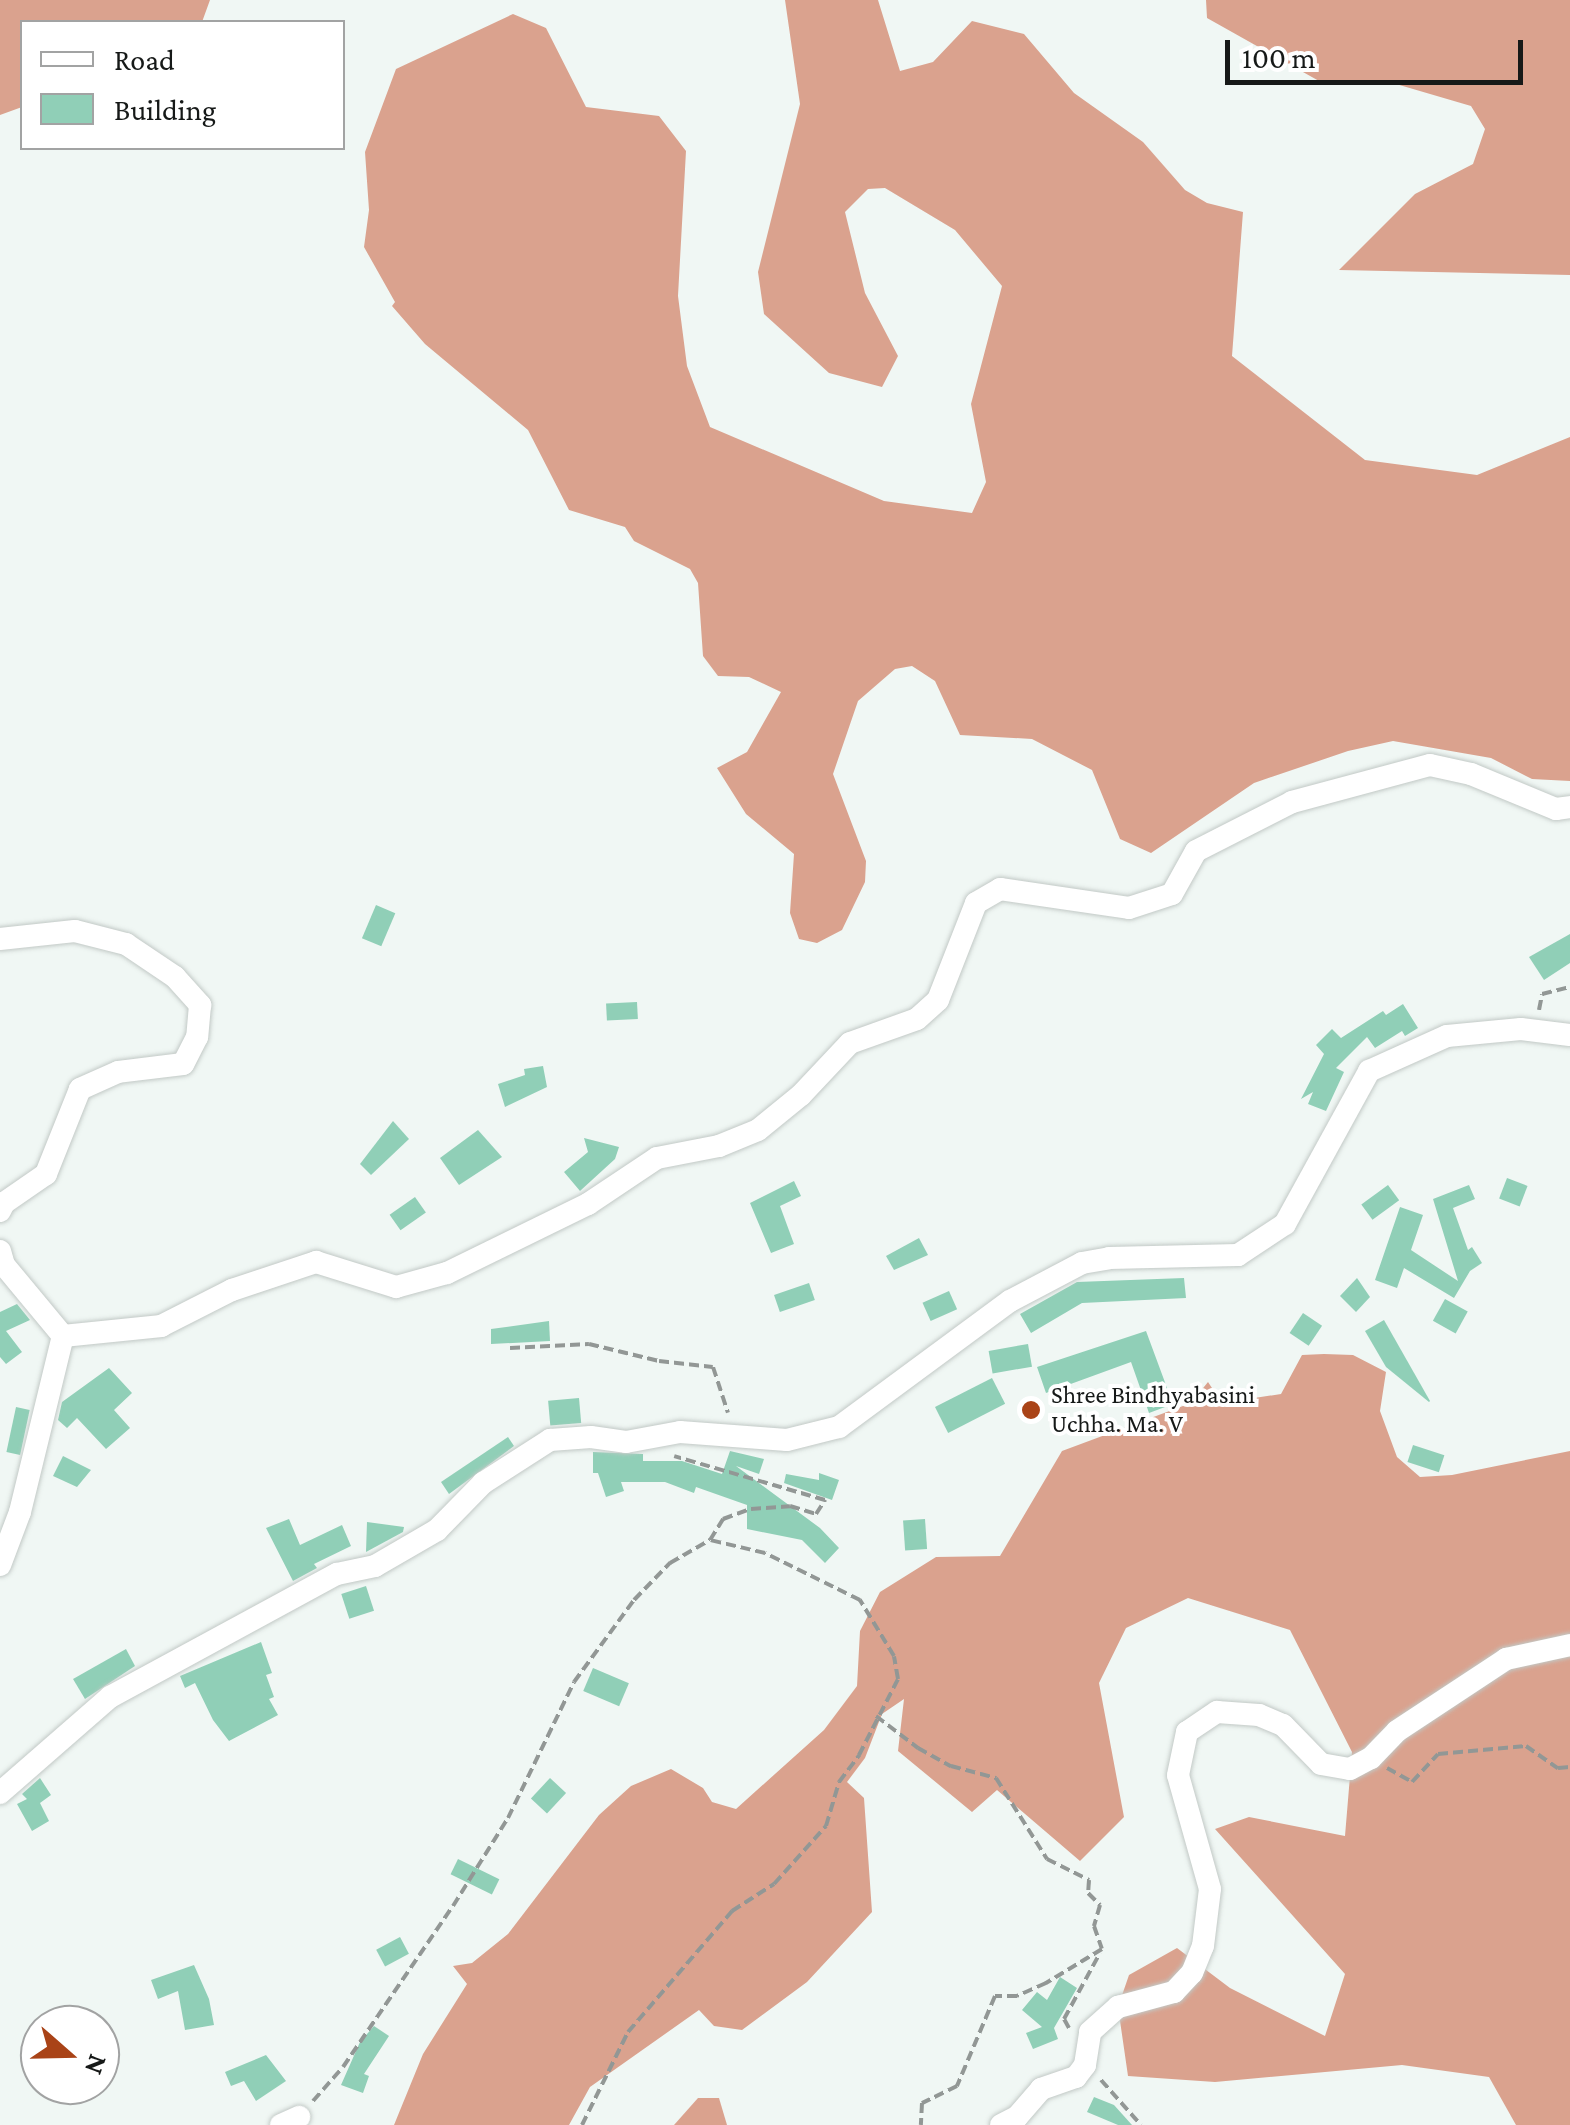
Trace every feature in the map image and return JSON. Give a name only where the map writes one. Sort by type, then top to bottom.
[{"type":"street","points":[[62,1336],[161,1326],[232,1290],[316,1262],[396,1287],[447,1273],[588,1204],[657,1158],[719,1146],[758,1130],[802,1094],[850,1042],[918,1019],[938,1000],[976,902],[1000,889],[1128,908],[1172,894],[1196,851],[1292,802],[1430,765],[1470,774],[1556,809],[1570,807]]},
{"type":"street","points":[[0,939],[76,931],[126,944],[176,977],[200,1005],[197,1037],[184,1064],[118,1072],[80,1089],[46,1174],[4,1203],[0,1210]]},
{"type":"street","points":[[0,1793],[110,1696],[338,1574],[375,1566],[436,1530],[483,1483],[550,1440],[591,1436],[626,1442],[680,1432],[787,1440],[839,1427],[1010,1300],[1082,1263],[1108,1258],[1238,1255],[1285,1224],[1369,1071],[1447,1036],[1521,1029],[1570,1035]]},
{"type":"street","points":[[0,1251],[4,1265],[62,1336]]},
{"type":"street","points":[[0,1564],[20,1512],[62,1336]]},
{"type":"street","points":[[1001,2125],[1016,2117],[1041,2088],[1076,2077],[1085,2065],[1090,2032],[1118,2007],[1174,1992],[1192,1972],[1203,1946],[1210,1888],[1178,1775],[1188,1732],[1216,1712],[1259,1715],[1283,1725],[1320,1764],[1350,1769],[1370,1758],[1397,1731],[1506,1659],[1570,1645]]},
{"type":"path","points":[[1521,1029],[1539,1014],[1542,994],[1570,987]]},
{"type":"path","points":[[510,1348],[589,1344],[659,1361],[713,1367],[736,1436]]},
{"type":"path","points":[[290,2121],[343,2067],[462,1892],[508,1818],[574,1682],[634,1600],[670,1563],[710,1540],[723,1519],[751,1509],[790,1506],[816,1514],[826,1500],[662,1452]]},
{"type":"path","points":[[582,2125],[628,2032],[732,1911],[774,1884],[826,1826],[839,1782],[859,1755],[898,1679],[894,1656],[860,1600],[765,1553],[710,1540]]},
{"type":"path","points":[[876,1716],[918,1748],[951,1766],[996,1778],[1047,1860],[1089,1880],[1088,1893],[1100,1905],[1094,1926],[1102,1949],[1046,1984],[1017,1996],[995,1996],[957,2086],[922,2103],[922,2125]]},
{"type":"path","points":[[1370,1758],[1412,1782],[1438,1754],[1497,1748],[1526,1746],[1558,1768],[1570,1767]]},
{"type":"path","points":[[1085,2065],[1121,2098],[1141,2125]]},
{"type":"shaded area","points":[[0,0],[210,0],[203,20],[20,20],[20,108],[0,115]]},
{"type":"shaded area","points":[[785,0],[878,0],[900,71],[933,62],[972,21],[1024,34],[1074,93],[1143,142],[1185,190],[1207,203],[1243,212],[1232,356],[1365,460],[1477,475],[1570,437],[1570,781],[1532,779],[1491,758],[1393,741],[1348,751],[1254,783],[1151,853],[1120,839],[1092,770],[1032,739],[960,735],[935,681],[912,666],[895,669],[858,701],[833,774],[866,861],[865,882],[842,930],[817,943],[799,939],[790,913],[794,854],[746,814],[717,768],[747,752],[781,692],[749,677],[718,676],[703,656],[698,583],[690,569],[634,541],[625,527],[569,510],[528,430],[425,344],[392,306],[395,302],[364,247],[369,210],[365,152],[396,69],[513,14],[546,28],[586,107],[659,116],[686,151],[678,296],[687,366],[710,427],[884,501],[972,513],[986,482],[971,404],[1002,286],[955,230],[885,188],[868,189],[845,212],[865,293],[898,356],[882,387],[829,373],[764,314],[758,272],[800,104]]},
{"type":"shaded area","points":[[1206,0],[1570,0],[1570,275],[1339,270],[1415,194],[1473,164],[1485,129],[1471,106],[1396,84],[1319,81],[1207,18]]},
{"type":"shaded area","points":[[1302,1355],[1353,1355],[1386,1372],[1380,1411],[1397,1457],[1420,1477],[1452,1475],[1570,1451],[1570,2125],[1516,2125],[1489,2077],[1402,2065],[1215,2082],[1128,2076],[1118,2007],[1129,1975],[1177,1948],[1230,1988],[1325,2036],[1345,1974],[1215,1829],[1249,1817],[1345,1836],[1352,1752],[1290,1630],[1188,1598],[1126,1628],[1099,1683],[1124,1817],[1080,1861],[997,1790],[972,1812],[898,1751],[904,1699],[882,1714],[865,1758],[847,1782],[864,1798],[872,1912],[807,1982],[742,2030],[714,2026],[699,2010],[590,2087],[569,2125],[394,2125],[423,2054],[467,1984],[453,1966],[472,1963],[508,1934],[599,1815],[631,1786],[671,1769],[703,1788],[712,1802],[736,1809],[824,1730],[857,1686],[860,1631],[880,1592],[936,1557],[1000,1556],[1062,1451],[1191,1403],[1208,1382],[1222,1403],[1281,1394]]},
{"type":"shaded area","points":[[698,2098],[719,2098],[727,2125],[674,2125]]},
{"type":"building","points":[[376,905],[395,913],[381,946],[362,938]]},
{"type":"building","points":[[1570,934],[1570,963],[1544,980],[1529,957]]},
{"type":"building","points":[[637,1002],[638,1019],[607,1021],[606,1004]]},
{"type":"building","points":[[1403,1004],[1418,1028],[1405,1036],[1402,1031],[1375,1048],[1367,1037],[1336,1068],[1344,1072],[1326,1111],[1308,1104],[1313,1092],[1301,1099],[1324,1054],[1316,1045],[1332,1029],[1341,1038],[1383,1011],[1386,1015]]},
{"type":"building","points":[[543,1066],[547,1087],[505,1107],[498,1084],[525,1075],[524,1069]]},
{"type":"building","points":[[393,1121],[409,1139],[371,1175],[360,1164]]},
{"type":"building","points":[[478,1130],[502,1157],[459,1185],[440,1158]]},
{"type":"building","points":[[584,1138],[619,1147],[615,1159],[580,1191],[564,1172],[588,1152]]},
{"type":"building","points":[[1507,1178],[1528,1186],[1520,1206],[1499,1199]]},
{"type":"building","points":[[794,1181],[801,1196],[780,1206],[794,1244],[771,1253],[750,1203]]},
{"type":"building","points":[[1388,1185],[1399,1200],[1372,1220],[1361,1204]]},
{"type":"building","points":[[1469,1185],[1475,1199],[1453,1208],[1468,1250],[1472,1247],[1482,1263],[1470,1271],[1454,1298],[1404,1268],[1397,1288],[1375,1280],[1400,1207],[1423,1215],[1411,1250],[1458,1281],[1433,1199]]},
{"type":"building","points":[[415,1197],[426,1213],[401,1230],[390,1215]]},
{"type":"building","points":[[919,1238],[928,1255],[894,1270],[886,1256]]},
{"type":"building","points":[[1184,1278],[1186,1298],[1082,1303],[1031,1333],[1020,1314],[1077,1282]]},
{"type":"building","points":[[1357,1278],[1370,1297],[1356,1312],[1340,1296]]},
{"type":"building","points":[[809,1283],[815,1300],[780,1312],[774,1295]]},
{"type":"building","points":[[949,1291],[957,1309],[931,1321],[923,1303]]},
{"type":"building","points":[[1445,1299],[1468,1312],[1456,1333],[1433,1321]]},
{"type":"building","points":[[17,1304],[30,1320],[6,1331],[22,1352],[6,1364],[0,1357],[0,1312]]},
{"type":"building","points":[[1303,1313],[1322,1326],[1309,1346],[1290,1333]]},
{"type":"building","points":[[1384,1320],[1429,1402],[1386,1367],[1365,1331]]},
{"type":"building","points":[[549,1321],[550,1341],[491,1344],[491,1329]]},
{"type":"building","points":[[1146,1331],[1173,1404],[1149,1413],[1131,1362],[1046,1393],[1037,1367]]},
{"type":"building","points":[[1028,1344],[1032,1367],[993,1374],[989,1351]]},
{"type":"building","points":[[109,1368],[132,1393],[114,1410],[130,1428],[106,1449],[77,1418],[67,1428],[58,1420],[62,1402]]},
{"type":"building","points":[[992,1378],[1005,1404],[948,1433],[935,1407]]},
{"type":"building","points":[[579,1398],[581,1423],[550,1426],[548,1401]]},
{"type":"building","points":[[16,1407],[30,1410],[20,1455],[6,1452]]},
{"type":"building","points":[[508,1437],[514,1446],[449,1494],[441,1482]]},
{"type":"building","points":[[1413,1445],[1444,1455],[1439,1472],[1407,1462]]},
{"type":"building","points":[[730,1451],[764,1459],[759,1474],[736,1466],[820,1528],[839,1548],[825,1563],[802,1540],[747,1529],[747,1505],[696,1487],[694,1493],[665,1482],[621,1482],[624,1491],[606,1497],[598,1473],[593,1473],[593,1452],[643,1454],[643,1461],[682,1461],[722,1474]]},
{"type":"building","points":[[63,1456],[91,1470],[77,1487],[53,1476]]},
{"type":"building","points":[[819,1473],[839,1480],[832,1500],[784,1483],[786,1474],[819,1480]]},
{"type":"building","points":[[289,1519],[300,1545],[342,1525],[351,1546],[314,1564],[317,1568],[293,1581],[266,1528]]},
{"type":"building","points":[[925,1519],[927,1549],[905,1550],[903,1521]]},
{"type":"building","points":[[367,1522],[404,1527],[403,1532],[366,1552]]},
{"type":"building","points":[[366,1586],[374,1611],[349,1619],[341,1594]]},
{"type":"building","points":[[261,1642],[272,1673],[266,1675],[274,1697],[269,1699],[278,1715],[229,1741],[213,1720],[195,1683],[185,1688],[180,1676]]},
{"type":"building","points":[[126,1649],[135,1666],[85,1699],[73,1679]]},
{"type":"building","points":[[593,1668],[629,1683],[619,1706],[583,1691]]},
{"type":"building","points":[[40,1778],[51,1795],[40,1803],[49,1821],[32,1831],[17,1804],[27,1799],[22,1794]]},
{"type":"building","points":[[550,1778],[566,1793],[547,1813],[531,1798]]},
{"type":"building","points":[[458,1859],[499,1879],[492,1894],[451,1874]]},
{"type":"building","points":[[400,1937],[409,1954],[385,1966],[376,1950]]},
{"type":"building","points":[[194,1965],[209,1999],[214,2025],[185,2030],[178,1991],[158,1999],[151,1980]]},
{"type":"building","points":[[1060,1977],[1077,1988],[1054,2028],[1058,2039],[1033,2049],[1026,2033],[1042,2027],[1022,2010],[1037,1992],[1047,2000]]},
{"type":"building","points":[[374,2026],[389,2036],[364,2074],[369,2076],[363,2093],[341,2085],[360,2042]]},
{"type":"building","points":[[266,2055],[286,2081],[256,2101],[244,2081],[231,2086],[225,2072]]},
{"type":"building","points":[[1094,2097],[1114,2105],[1132,2125],[1118,2125],[1087,2112]]},
{"type":"place","name":"Shree Bindhyabasini Uchha. Ma. V","points":[[1031,1410]]}]
